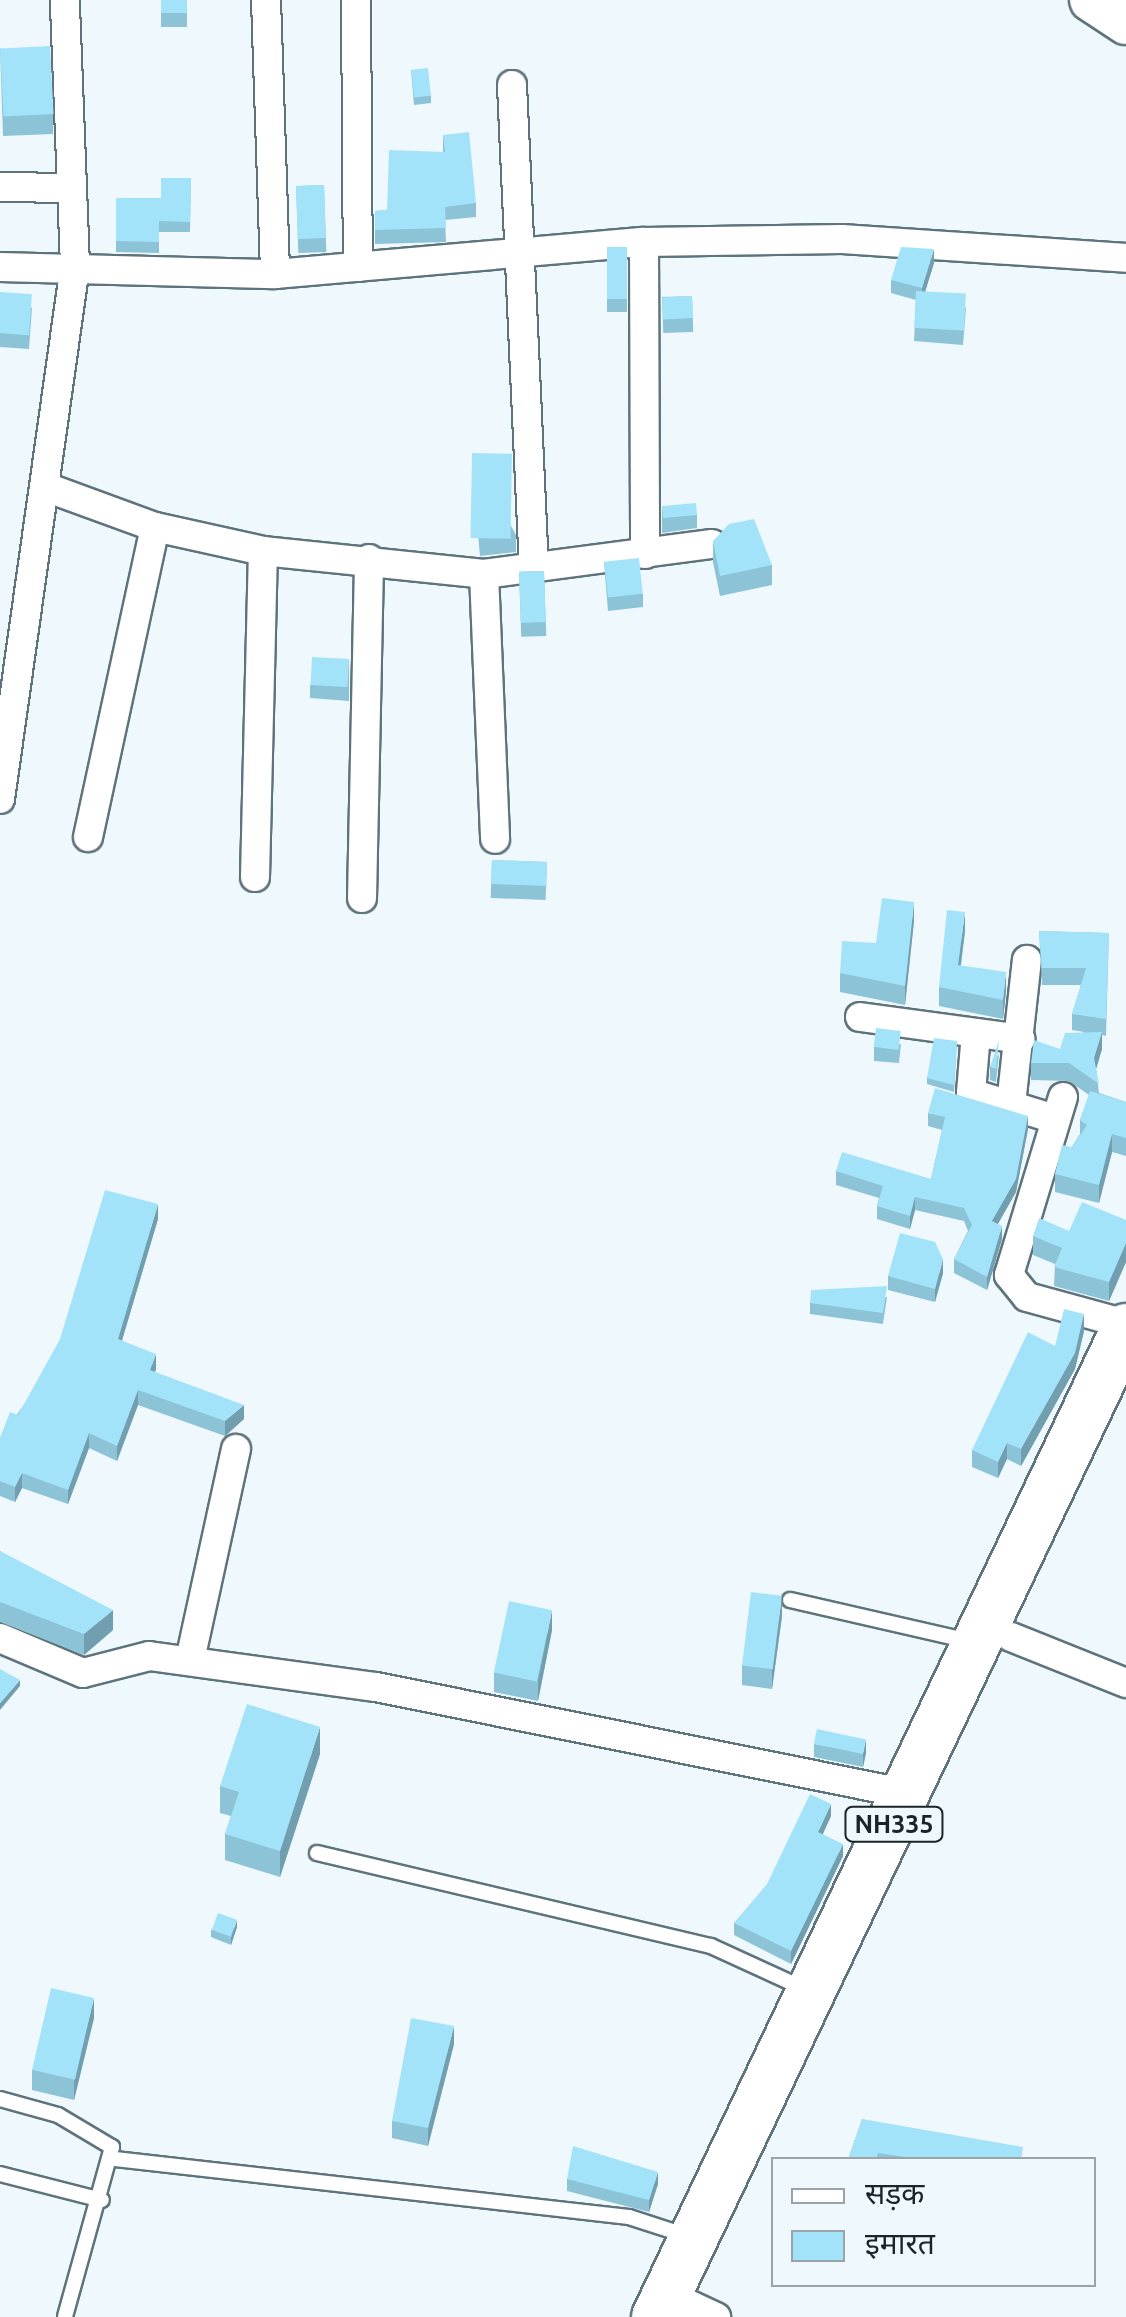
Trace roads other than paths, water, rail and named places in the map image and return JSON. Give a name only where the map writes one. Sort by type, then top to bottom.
[{"type":"highway","name":"NH335","points":[[686,2314],[996,1640],[1126,1326]]},
{"type":"highway","name":"NH335","points":[[686,2314],[694,2238],[908,1794],[996,1640],[1126,1394]]},
{"type":"main road","points":[[1091,0],[1126,23]]},
{"type":"street","points":[[0,799],[51,489],[75,266],[64,0]]},
{"type":"street","points":[[266,0],[274,274]]},
{"type":"street","points":[[356,0],[358,267]]},
{"type":"street","points":[[512,85],[524,252],[534,570]]},
{"type":"street","points":[[0,187],[72,188]]},
{"type":"street","points":[[0,267],[274,274],[644,242],[917,241],[1126,258]]},
{"type":"street","points":[[644,242],[645,554]]},
{"type":"street","points":[[51,489],[155,527],[264,551],[484,574],[712,544]]},
{"type":"street","points":[[88,838],[155,527]]},
{"type":"street","points":[[255,877],[264,551]]},
{"type":"street","points":[[362,898],[369,559]]},
{"type":"street","points":[[484,574],[494,839]]},
{"type":"street","points":[[1011,1104],[1027,960]]},
{"type":"street","points":[[860,1017],[1020,1039]]},
{"type":"street","points":[[976,1033],[968,1087],[1011,1104],[1059,1108],[1009,1275],[1028,1298],[1126,1326]]},
{"type":"street","points":[[190,1660],[236,1450]]},
{"type":"street","points":[[0,1638],[83,1673],[149,1656],[190,1660],[567,1720],[908,1794]]},
{"type":"street","points":[[996,1640],[1126,1683]]},
{"type":"lane","points":[[790,1600],[996,1640]]},
{"type":"lane","points":[[317,1853],[711,1946],[812,1993]]},
{"type":"lane","points":[[0,2099],[90,2129],[115,2159],[629,2217],[694,2238]]},
{"type":"lane","points":[[64,2317],[115,2159]]},
{"type":"lane","points":[[0,2174],[102,2200]]}]
